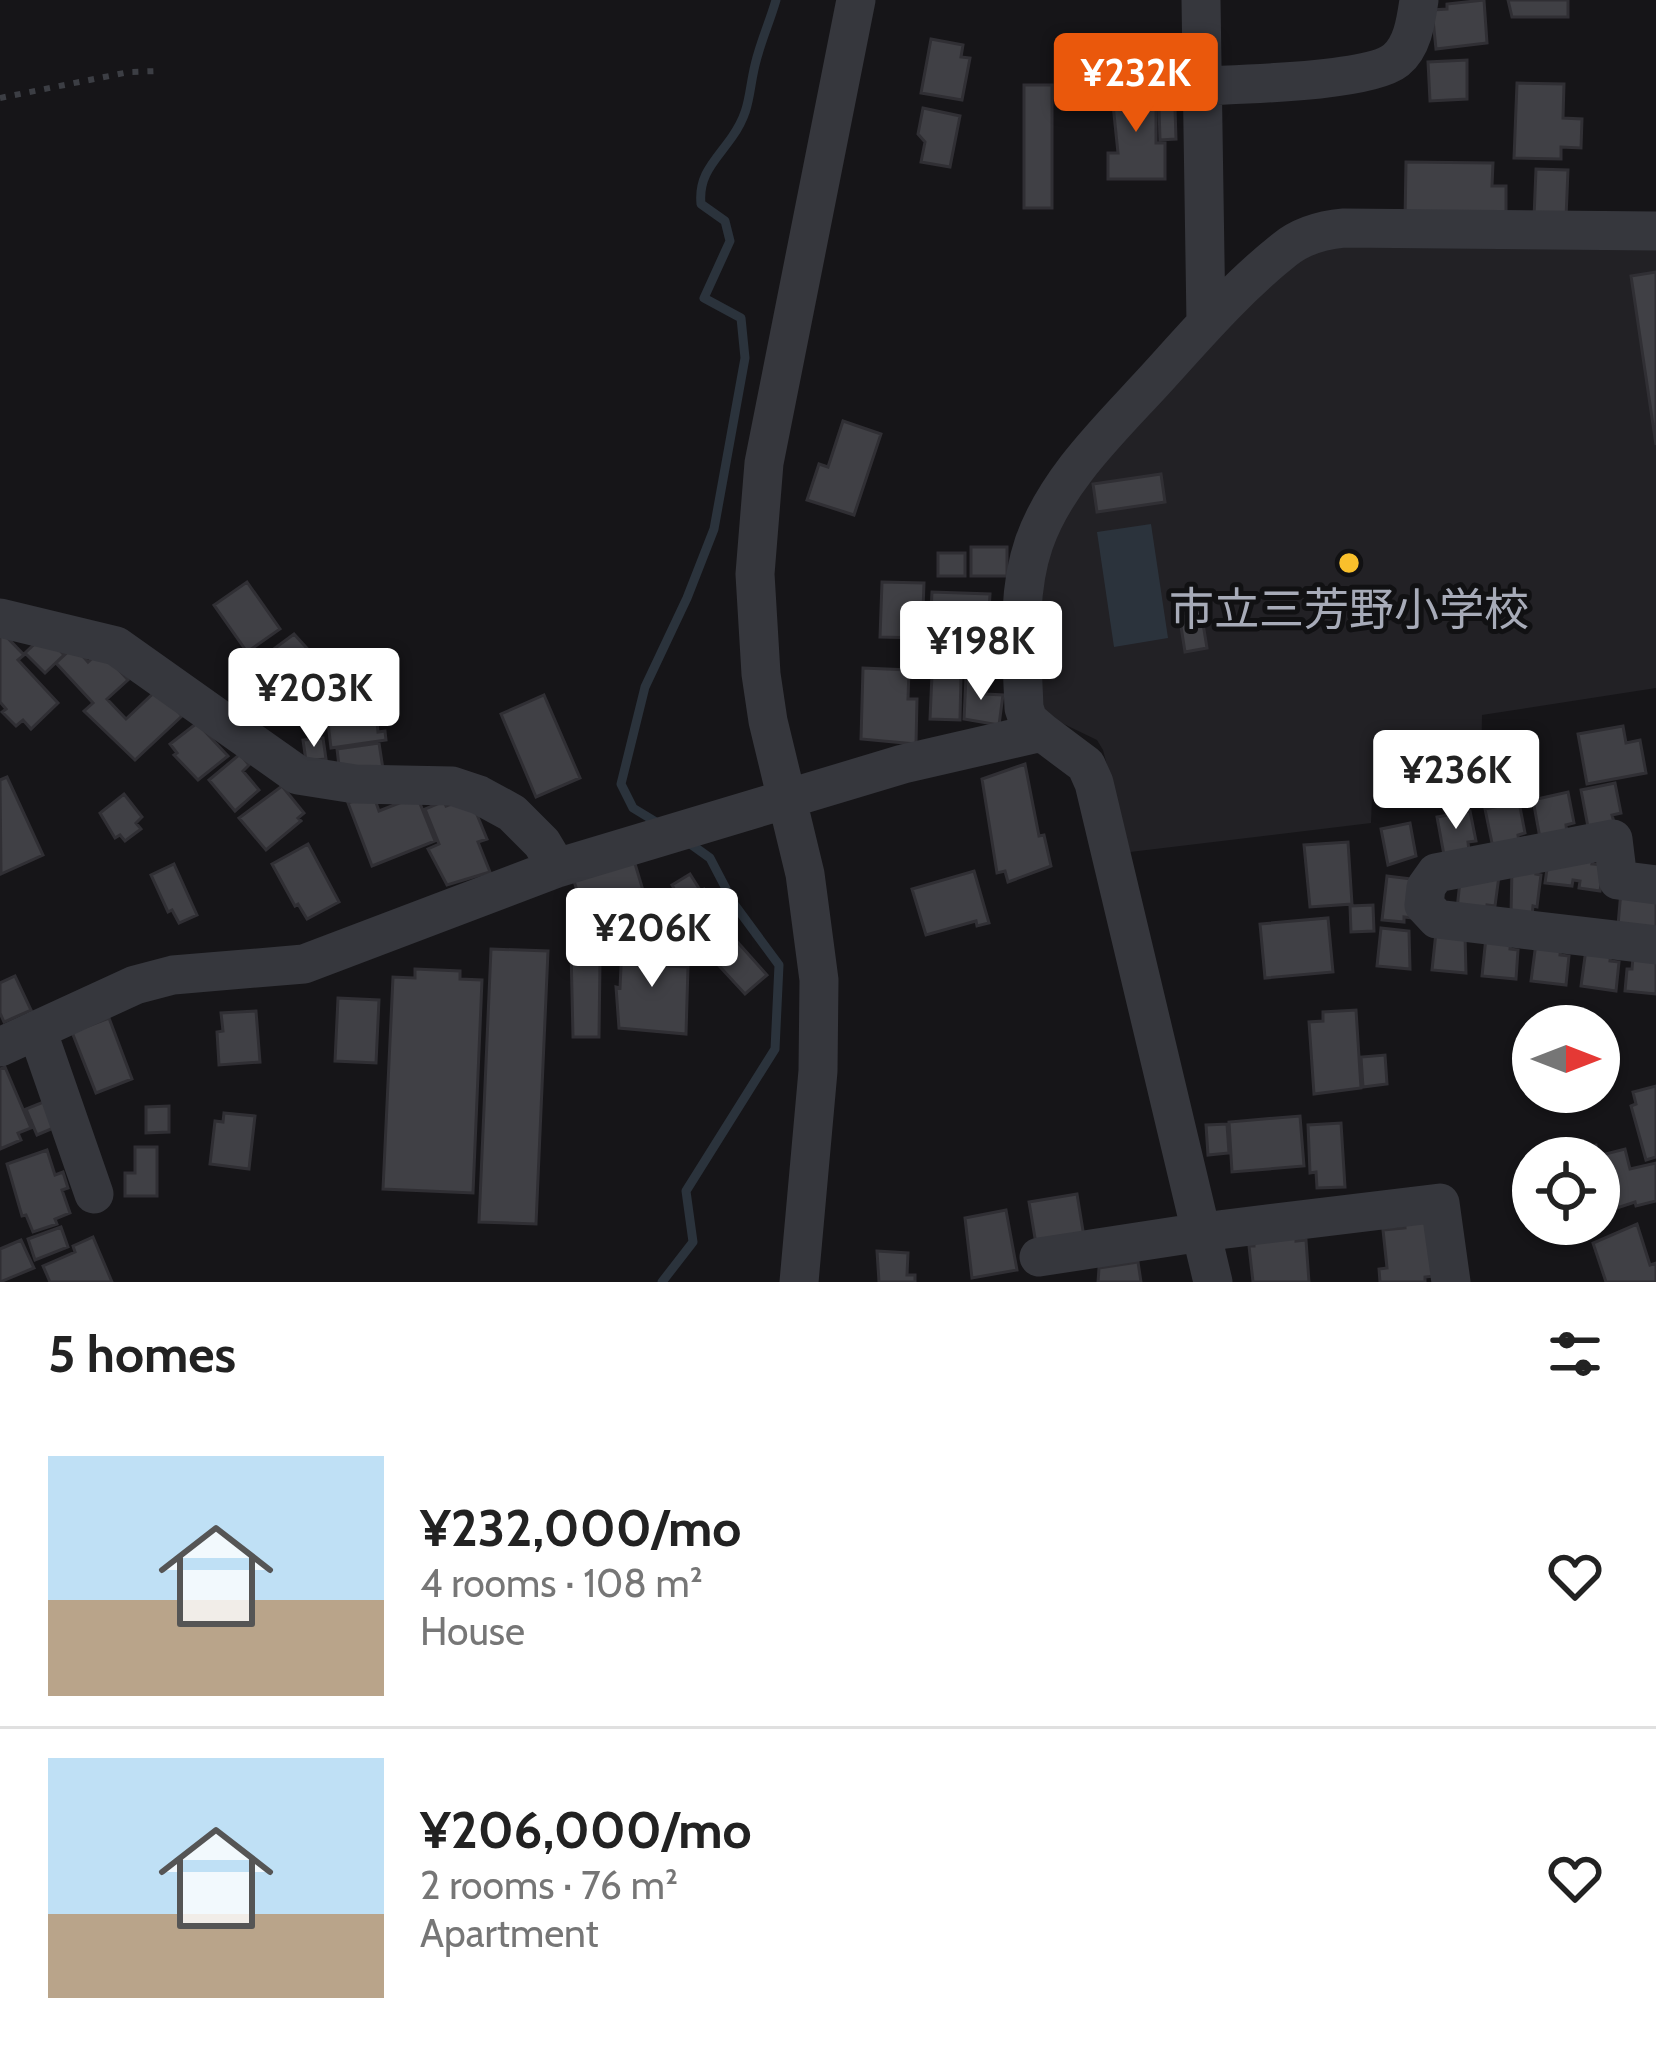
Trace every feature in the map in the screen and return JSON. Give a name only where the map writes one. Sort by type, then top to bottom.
[{"type":"street","points":[[799,1282],[817,1090],[819,980],[806,874],[761,674],[755,574],[758,510],[856,0]]},
{"type":"street","points":[[1201,0],[1206,323]]},
{"type":"street","points":[[1203,86],[1358,73],[1394,62],[1410,42],[1419,0]]},
{"type":"street","points":[[1213,1282],[1094,783],[1086,765],[1028,720],[1024,708],[1021,631],[1032,548],[1043,519],[1070,479],[1206,323],[1286,248],[1322,230],[1656,231]]},
{"type":"street","points":[[0,618],[116,646],[298,775],[355,784],[452,786],[479,795],[512,813],[542,843],[557,868]]},
{"type":"street","points":[[0,1047],[154,980],[212,970],[304,964],[557,868],[903,764],[1042,732]]},
{"type":"street","points":[[1656,885],[1618,880],[1613,839],[1436,873],[1426,887],[1424,905],[1437,919],[1656,944]]},
{"type":"street","points":[[37,1030],[94,1194]]},
{"type":"street","points":[[1040,1257],[1440,1203],[1451,1282]]},
{"type":"path","points":[[0,98],[129,72],[157,71]]},
{"type":"shaded area","name":"市立三芳野小学校","points":[[1656,242],[1656,688],[1482,715],[1481,773],[1372,797],[1371,823],[1130,852],[1097,740],[1041,713],[1039,582],[1061,509],[1239,307],[1323,244]]},
{"type":"shaded area","points":[[1151,524],[1168,638],[1114,647],[1097,532]]},
{"type":"building","points":[[1484,0],[1487,43],[1436,49],[1432,10]]},
{"type":"building","points":[[1508,0],[1568,0],[1568,17],[1512,17]]},
{"type":"building","points":[[931,39],[963,45],[961,57],[970,58],[962,100],[921,93]]},
{"type":"building","points":[[1467,60],[1467,99],[1430,101],[1428,62]]},
{"type":"building","points":[[1517,83],[1564,84],[1563,118],[1582,119],[1581,148],[1561,147],[1561,159],[1514,158]]},
{"type":"building","points":[[1024,85],[1052,85],[1052,208],[1024,208]]},
{"type":"building","points":[[1111,85],[1156,85],[1156,143],[1165,143],[1165,179],[1108,179],[1108,153],[1118,153]]},
{"type":"building","points":[[923,108],[960,116],[950,167],[921,162],[925,142],[918,134]]},
{"type":"building","points":[[1159,108],[1175,108],[1176,139],[1160,140]]},
{"type":"building","points":[[1406,162],[1493,163],[1492,186],[1506,186],[1506,222],[1405,220]]},
{"type":"building","points":[[1536,169],[1568,170],[1566,218],[1534,217]]},
{"type":"building","points":[[1656,272],[1656,445],[1631,276]]},
{"type":"building","points":[[843,421],[881,434],[854,515],[807,500],[819,464],[828,467]]},
{"type":"building","points":[[1161,474],[1165,502],[1097,512],[1093,484]]},
{"type":"building","points":[[971,547],[1007,547],[1007,576],[971,576]]},
{"type":"building","points":[[938,553],[965,553],[965,576],[938,576]]},
{"type":"building","points":[[247,582],[280,629],[247,652],[214,605]]},
{"type":"building","points":[[882,582],[924,583],[922,638],[880,637]]},
{"type":"building","points":[[932,592],[990,594],[988,631],[930,628]]},
{"type":"building","points":[[1201,611],[1207,648],[1185,652],[1179,614]]},
{"type":"building","points":[[0,630],[24,655],[18,660],[58,703],[31,729],[23,720],[16,726],[2,712],[6,709],[0,702]]},
{"type":"building","points":[[953,632],[1000,634],[999,672],[951,670]]},
{"type":"building","points":[[45,634],[64,655],[45,673],[25,653]]},
{"type":"building","points":[[294,634],[334,678],[293,717],[282,705],[288,699],[255,663]]},
{"type":"building","points":[[74,646],[88,662],[101,650],[128,680],[107,699],[126,719],[158,689],[182,716],[135,760],[84,711],[93,703],[56,663]]},
{"type":"building","points":[[863,668],[909,670],[908,699],[917,699],[916,744],[861,739]]},
{"type":"building","points":[[932,674],[961,674],[960,720],[930,719]]},
{"type":"building","points":[[966,677],[986,678],[986,694],[1003,695],[999,725],[964,719]]},
{"type":"building","points":[[335,683],[348,698],[320,722],[307,707]]},
{"type":"building","points":[[544,695],[580,778],[536,797],[501,714]]},
{"type":"building","points":[[367,711],[369,723],[377,721],[378,732],[385,731],[386,740],[331,748],[328,723],[335,723],[334,716]]},
{"type":"building","points":[[197,723],[228,756],[198,780],[170,744]]},
{"type":"building","points":[[1623,726],[1626,743],[1640,740],[1646,773],[1587,784],[1578,734]]},
{"type":"building","points":[[323,738],[326,759],[306,761],[303,740]]},
{"type":"building","points":[[379,743],[383,769],[340,775],[337,749]]},
{"type":"building","points":[[240,754],[249,765],[243,771],[259,790],[235,811],[209,780]]},
{"type":"building","points":[[1025,764],[1039,836],[1044,835],[1051,866],[1008,882],[1005,871],[997,873],[982,779]]},
{"type":"building","points":[[7,777],[43,855],[1,874],[0,780]]},
{"type":"building","points":[[1615,783],[1621,813],[1612,815],[1614,822],[1588,827],[1581,790]]},
{"type":"building","points":[[282,786],[304,813],[298,818],[301,821],[266,850],[239,818]]},
{"type":"building","points":[[1568,792],[1574,823],[1566,825],[1567,833],[1540,838],[1533,800]]},
{"type":"building","points":[[124,794],[142,817],[136,823],[141,829],[125,841],[120,835],[115,838],[100,813]]},
{"type":"building","points":[[373,794],[379,811],[417,796],[435,841],[372,866],[348,803]]},
{"type":"building","points":[[471,800],[487,839],[478,842],[490,872],[447,885],[428,849],[439,844],[425,809]]},
{"type":"building","points":[[1519,802],[1525,833],[1518,835],[1519,842],[1493,848],[1485,809]]},
{"type":"building","points":[[1470,811],[1476,841],[1468,842],[1469,851],[1444,855],[1437,817]]},
{"type":"building","points":[[1410,823],[1416,856],[1388,865],[1381,829]]},
{"type":"building","points":[[1348,842],[1352,904],[1310,907],[1304,845]]},
{"type":"building","points":[[308,844],[339,902],[307,919],[272,864]]},
{"type":"building","points":[[633,857],[648,907],[616,917],[585,915],[572,875]]},
{"type":"building","points":[[1593,860],[1592,864],[1604,865],[1600,891],[1579,888],[1580,881],[1573,880],[1572,886],[1545,883],[1548,862]]},
{"type":"building","points":[[174,864],[197,915],[179,923],[172,910],[168,912],[151,875]]},
{"type":"building","points":[[1512,867],[1537,870],[1541,875],[1532,916],[1511,914]]},
{"type":"building","points":[[974,871],[989,923],[977,926],[976,921],[926,935],[912,889]]},
{"type":"building","points":[[690,874],[700,890],[681,901],[672,885]]},
{"type":"building","points":[[1387,876],[1412,879],[1413,918],[1382,920]]},
{"type":"building","points":[[1499,876],[1495,906],[1487,905],[1486,913],[1457,909],[1460,881]]},
{"type":"building","points":[[704,889],[729,930],[702,946],[677,906]]},
{"type":"building","points":[[1621,891],[1656,895],[1656,934],[1618,925]]},
{"type":"building","points":[[1373,905],[1374,931],[1351,932],[1350,906]]},
{"type":"building","points":[[570,906],[582,906],[581,917],[613,918],[612,948],[618,948],[618,962],[600,962],[599,1037],[573,1037]]},
{"type":"building","points":[[1328,918],[1333,972],[1265,978],[1260,924]]},
{"type":"building","points":[[1381,928],[1409,931],[1410,969],[1377,966]]},
{"type":"building","points":[[1436,932],[1465,935],[1466,973],[1432,970]]},
{"type":"building","points":[[733,937],[767,975],[745,994],[711,957]]},
{"type":"building","points":[[1486,937],[1511,940],[1510,949],[1518,950],[1516,979],[1482,976]]},
{"type":"building","points":[[669,943],[669,966],[688,967],[686,1034],[619,1028],[616,987],[620,988],[622,945]]},
{"type":"building","points":[[1536,943],[1561,946],[1560,955],[1569,956],[1566,985],[1531,981]]},
{"type":"building","points":[[491,949],[548,951],[536,1224],[479,1222]]},
{"type":"building","points":[[1586,949],[1611,953],[1610,961],[1619,962],[1616,991],[1581,986]]},
{"type":"building","points":[[1633,957],[1656,959],[1656,994],[1625,991]]},
{"type":"building","points":[[415,969],[460,971],[460,979],[482,980],[473,1193],[383,1189],[393,977],[415,978]]},
{"type":"building","points":[[15,976],[31,1010],[4,1022],[0,983]]},
{"type":"building","points":[[338,998],[379,1000],[376,1063],[335,1061]]},
{"type":"building","points":[[1356,1010],[1361,1088],[1314,1094],[1309,1022],[1323,1021],[1323,1012]]},
{"type":"building","points":[[256,1011],[260,1062],[219,1065],[221,1013]]},
{"type":"building","points":[[109,1018],[132,1079],[96,1093],[72,1032]]},
{"type":"building","points":[[1385,1055],[1387,1084],[1363,1087],[1361,1057]]},
{"type":"building","points":[[5,1067],[31,1128],[18,1133],[21,1140],[0,1149],[0,1069]]},
{"type":"building","points":[[1656,1086],[1656,1157],[1646,1160],[1631,1106],[1636,1104],[1633,1092]]},
{"type":"building","points":[[46,1101],[56,1127],[37,1135],[26,1109]]},
{"type":"building","points":[[169,1106],[169,1132],[146,1133],[146,1107]]},
{"type":"building","points":[[224,1113],[255,1116],[249,1169],[210,1164],[215,1121],[223,1122]]},
{"type":"building","points":[[1300,1116],[1304,1166],[1232,1172],[1229,1122]]},
{"type":"building","points":[[1341,1123],[1345,1187],[1317,1188],[1316,1172],[1310,1173],[1308,1125]]},
{"type":"building","points":[[1227,1124],[1229,1153],[1208,1155],[1206,1125]]},
{"type":"building","points":[[135,1147],[157,1147],[157,1196],[125,1196],[125,1173],[135,1173]]},
{"type":"building","points":[[1625,1149],[1630,1169],[1656,1163],[1656,1201],[1636,1206],[1635,1202],[1620,1207],[1620,1150]]},
{"type":"building","points":[[47,1150],[55,1175],[63,1172],[68,1188],[62,1190],[70,1213],[55,1219],[57,1224],[33,1232],[26,1215],[22,1216],[7,1164]]},
{"type":"building","points":[[1077,1194],[1085,1243],[1037,1250],[1029,1202]]},
{"type":"building","points":[[1006,1210],[1017,1270],[972,1278],[965,1218]]},
{"type":"building","points":[[1428,1213],[1435,1276],[1425,1277],[1425,1282],[1380,1282],[1379,1269],[1387,1268],[1383,1230],[1405,1228],[1404,1216]]},
{"type":"building","points":[[1637,1224],[1650,1265],[1656,1263],[1656,1282],[1606,1282],[1594,1245],[1620,1245],[1620,1231]]},
{"type":"building","points":[[61,1227],[68,1247],[35,1260],[28,1239]]},
{"type":"building","points":[[1296,1233],[1296,1241],[1306,1240],[1309,1282],[1253,1282],[1249,1246],[1254,1246],[1254,1237]]},
{"type":"building","points":[[93,1237],[112,1282],[50,1282],[43,1266],[75,1252],[73,1246]]},
{"type":"building","points":[[21,1240],[34,1268],[0,1282],[0,1249]]},
{"type":"building","points":[[877,1251],[908,1253],[907,1275],[915,1275],[915,1282],[879,1282]]},
{"type":"building","points":[[1138,1262],[1141,1282],[1098,1282],[1099,1268]]},
{"type":"waterway","points":[[661,825],[633,808],[621,784],[645,687],[714,529],[745,358],[741,318],[704,298],[730,241],[725,221],[701,204],[702,184],[743,118],[776,0]]},
{"type":"waterway","points":[[662,1282],[693,1242],[686,1191],[775,1049],[779,965],[734,904],[710,858],[685,840]]},
{"type":"place","name":"市立三芳野小学校","points":[[1349,563]]}]
